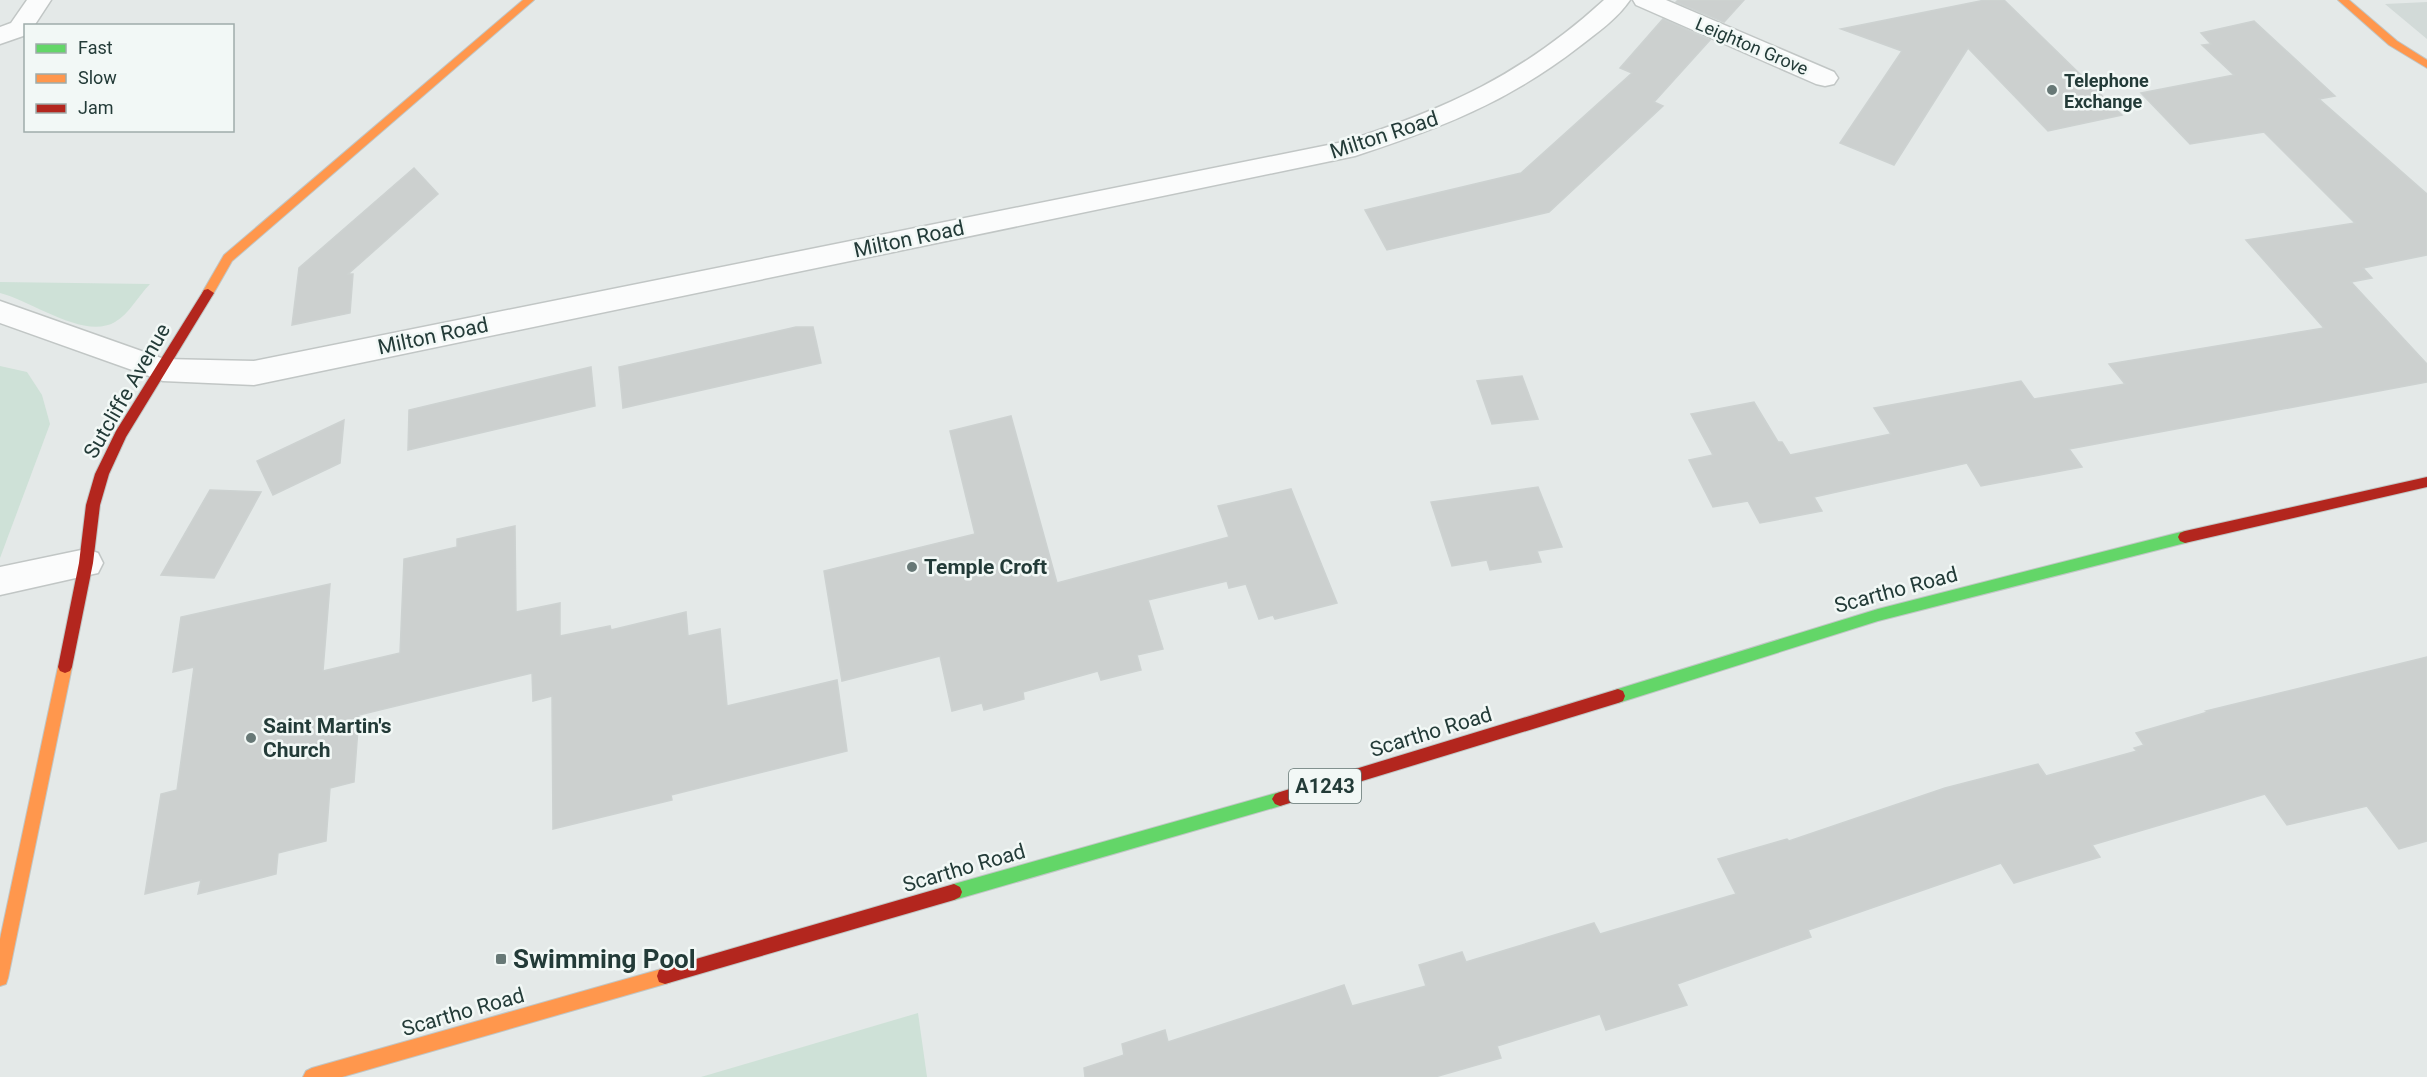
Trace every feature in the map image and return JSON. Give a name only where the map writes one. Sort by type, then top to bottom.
[{"type":"main road","name":"Sutcliffe Avenue","points":[[0,978],[86,563],[93,505],[102,474],[121,435],[164,370],[228,258],[529,0]]},
{"type":"main road","points":[[2343,0],[2424,70]]},
{"type":"main road","name":"Scartho Road","points":[[312,1077],[1390,768],[1878,615],[2205,532],[2427,482]]},
{"type":"street","points":[[0,36],[20,28],[39,0]]},
{"type":"street","name":"Milton Road","points":[[0,312],[164,370],[254,373],[1346,150],[1438,119],[1493,91],[1536,67],[1618,0]]},
{"type":"street","name":"Leighton Grove","points":[[1645,0],[1825,78]]},
{"type":"street","points":[[0,581],[86,563]]},
{"type":"shaded area","points":[[2427,2],[2427,39],[2385,4]]},
{"type":"green space","points":[[0,282],[150,284],[120,319],[102,326],[88,326],[73,323],[0,293]]},
{"type":"green space","points":[[0,366],[27,372],[42,395],[50,424],[0,558]]},
{"type":"green space","points":[[918,1013],[927,1077],[701,1077]]},
{"type":"building","points":[[1678,0],[1744,0],[1724,22],[1676,2]]},
{"type":"building","points":[[1985,0],[2004,0],[2122,115],[2048,131],[1968,48],[1894,165],[1840,143],[1902,51],[1841,29]]},
{"type":"building","points":[[1663,19],[1710,40],[1654,102],[1663,106],[1549,212],[1387,250],[1365,210],[1521,173],[1632,73],[1620,68]]},
{"type":"building","points":[[2254,21],[2335,96],[2319,99],[2427,194],[2427,255],[2363,268],[2372,278],[2351,282],[2427,364],[2427,382],[2069,449],[2082,467],[1981,486],[1967,463],[1814,497],[1822,511],[1760,523],[1748,501],[1713,507],[1689,460],[1713,455],[1691,414],[1754,402],[1778,442],[1782,442],[1790,455],[1891,434],[1874,408],[2021,381],[2034,399],[2125,384],[2109,364],[2324,328],[2246,240],[2355,223],[2264,132],[2190,144],[2141,93],[2234,75],[2202,45],[2211,44],[2201,33]]},
{"type":"building","points":[[414,168],[438,194],[348,274],[353,274],[350,313],[292,325],[299,268]]},
{"type":"building","points":[[796,327],[813,327],[821,363],[623,408],[619,367]]},
{"type":"building","points":[[591,367],[595,406],[408,450],[409,410]]},
{"type":"building","points":[[1522,376],[1538,419],[1492,424],[1477,381]]},
{"type":"building","points":[[1011,416],[1057,583],[1229,537],[1218,506],[1291,489],[1337,603],[1275,619],[1273,615],[1259,619],[1246,584],[1229,588],[1227,581],[1148,600],[1163,649],[1137,655],[1141,670],[1101,680],[1098,671],[1023,692],[1024,699],[984,710],[982,703],[952,711],[940,656],[842,681],[824,571],[975,534],[950,431]]},
{"type":"building","points":[[344,420],[340,463],[273,495],[257,461]]},
{"type":"building","points":[[1538,487],[1562,547],[1537,551],[1541,562],[1490,570],[1487,560],[1452,566],[1431,502]]},
{"type":"building","points":[[210,490],[261,492],[214,578],[161,575]]},
{"type":"building","points":[[515,526],[516,612],[560,603],[560,636],[610,626],[611,630],[686,612],[688,636],[720,629],[727,706],[837,680],[847,751],[671,795],[672,800],[553,829],[552,696],[533,701],[532,673],[359,715],[354,782],[330,788],[326,841],[278,853],[276,874],[198,894],[201,880],[145,894],[161,794],[177,790],[194,667],[173,672],[181,617],[330,584],[323,671],[400,653],[404,559],[457,547],[457,539]]},
{"type":"building","points":[[2427,657],[2427,841],[2399,849],[2367,806],[2287,825],[2265,794],[2092,845],[2100,857],[2014,883],[2001,863],[1808,930],[1811,937],[1677,984],[1687,1005],[1606,1030],[1600,1014],[1497,1046],[1501,1058],[1435,1077],[1085,1077],[1084,1068],[1124,1055],[1122,1044],[1165,1030],[1168,1042],[1344,985],[1352,1006],[1426,986],[1419,965],[1462,952],[1466,962],[1594,923],[1600,934],[1736,894],[1718,859],[1787,839],[1789,841],[1945,788],[2038,764],[2046,776],[2137,751],[2134,748],[2144,745],[2136,733],[2208,712],[2206,711]]},
{"type":"traffic: fast","points":[[1618,696],[1878,615],[2185,537]]},
{"type":"traffic: fast","points":[[954,892],[1280,799]]},
{"type":"traffic: slow","points":[[208,293],[228,258],[529,0]]},
{"type":"traffic: slow","points":[[2343,0],[2393,43],[2427,65]]},
{"type":"traffic: slow","points":[[0,978],[65,667]]},
{"type":"traffic: slow","points":[[312,1077],[665,976]]},
{"type":"traffic: jam","points":[[65,667],[86,563],[93,505],[102,474],[121,435],[208,293]]},
{"type":"traffic: jam","points":[[2185,537],[2427,482]]},
{"type":"traffic: jam","points":[[1280,799],[1618,696]]},
{"type":"traffic: jam","points":[[665,976],[954,892]]},
{"type":"place","name":"Telephone Exchange","points":[[2052,90]]},
{"type":"place","name":"Temple Croft","points":[[912,567]]},
{"type":"place","name":"Saint Martin's Church","points":[[251,738]]},
{"type":"place","name":"Swimming Pool","points":[[501,959]]}]
